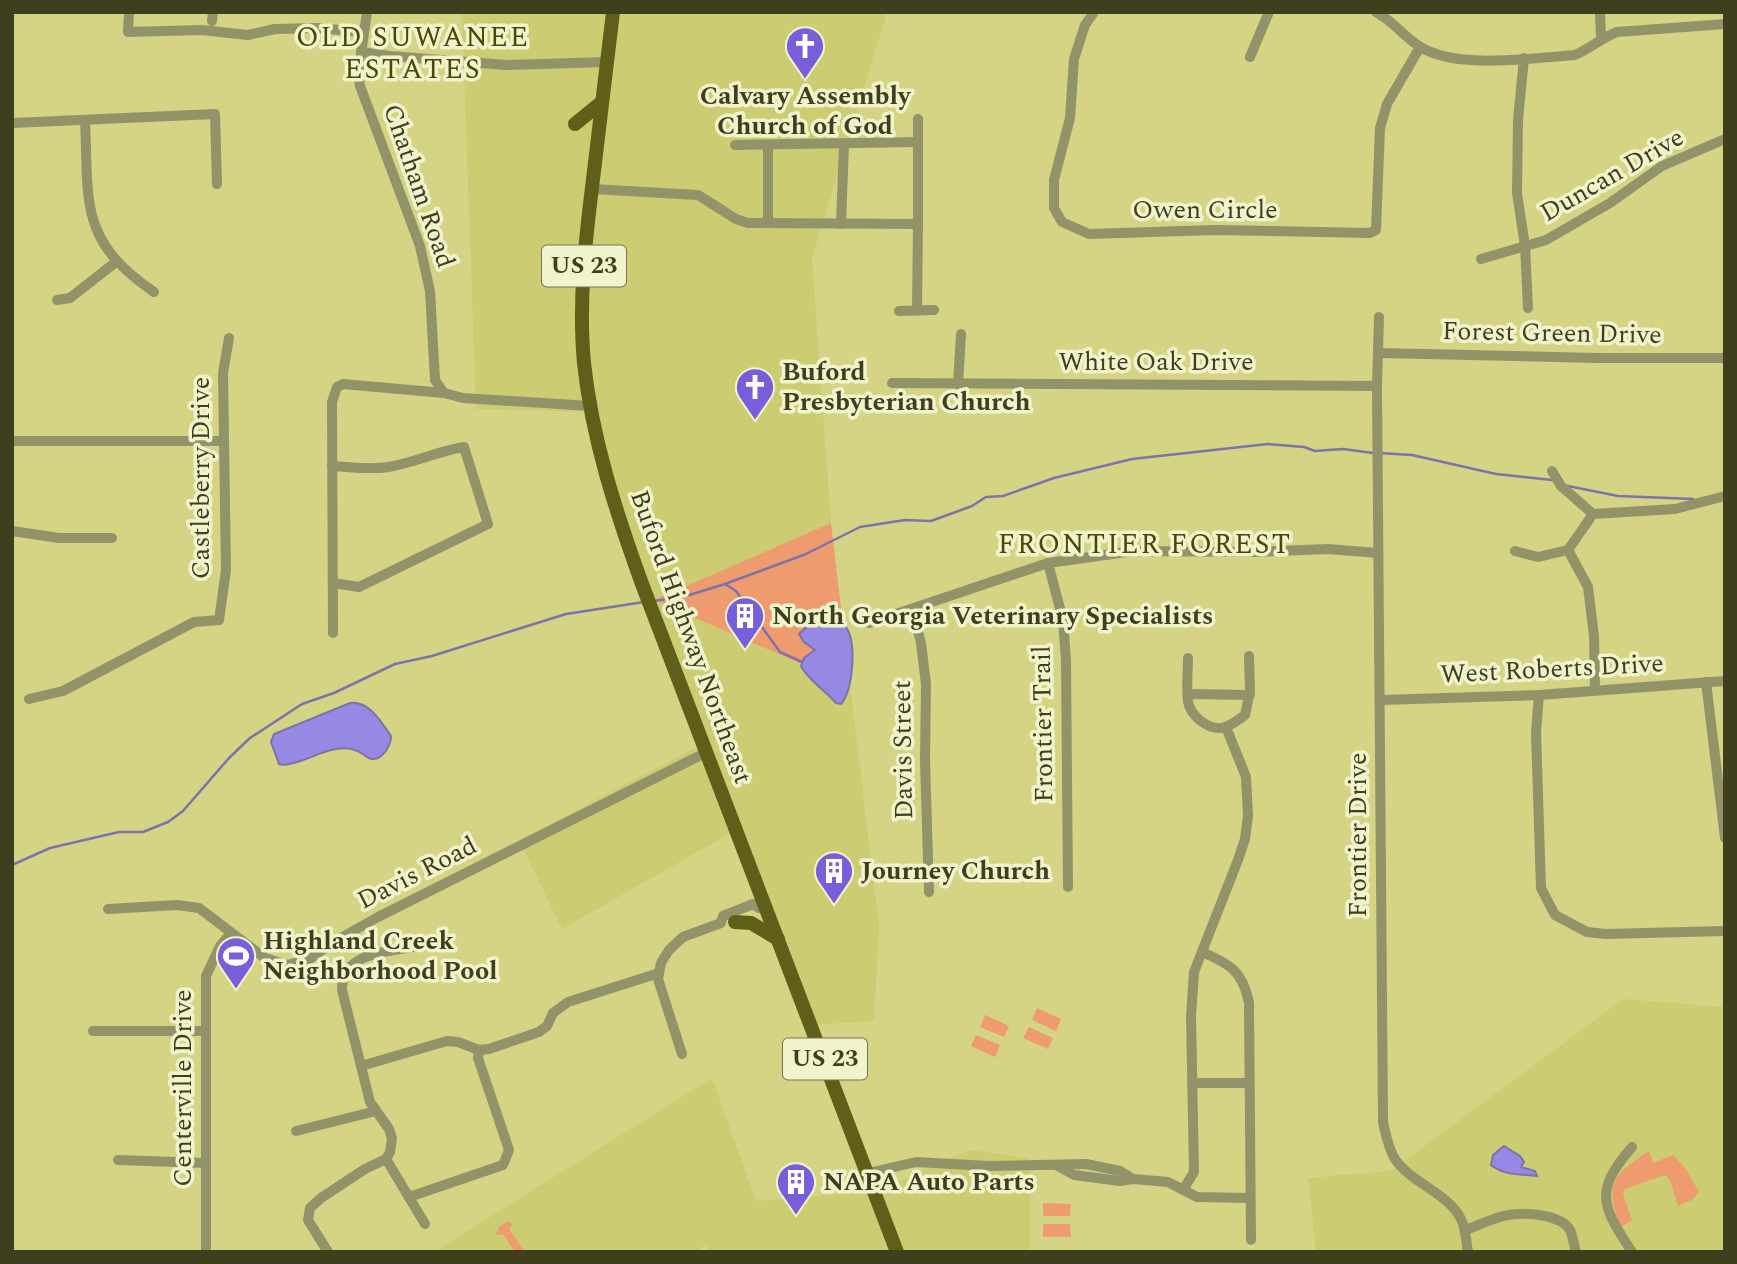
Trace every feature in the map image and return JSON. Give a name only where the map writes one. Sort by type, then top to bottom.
[{"type":"main road","name":"Buford Highway Northeast","points":[[613,12],[582,298],[584,362],[596,439],[617,513],[762,906],[778,939],[897,1252]]},
{"type":"main road","points":[[575,124],[602,102]]},
{"type":"main road","points":[[728,922],[751,923],[778,939]]},
{"type":"street","points":[[129,12],[128,32],[202,30],[248,35],[275,29],[316,28],[363,32]]},
{"type":"street","name":"Chatham Road","points":[[367,12],[358,75],[360,86],[420,246],[430,291],[435,380],[444,393]]},
{"type":"street","name":"Owen Circle","points":[[1094,12],[1085,25],[1074,59],[1070,118],[1054,180],[1054,208],[1062,222],[1089,234],[1214,230],[1370,233],[1376,230],[1380,128],[1387,104],[1420,47]]},
{"type":"street","points":[[1250,57],[1269,12]]},
{"type":"street","points":[[1376,12],[1420,47],[1457,61],[1575,55],[1591,48],[1601,38],[1617,32],[1725,24]]},
{"type":"street","points":[[1600,12],[1601,38]]},
{"type":"street","points":[[361,52],[508,65],[607,62]]},
{"type":"street","points":[[1524,58],[1517,120],[1517,193],[1525,246],[1528,308]]},
{"type":"street","points":[[12,123],[215,114],[217,184]]},
{"type":"street","points":[[917,310],[918,119]]},
{"type":"street","points":[[85,120],[91,217],[100,238],[116,262],[154,292]]},
{"type":"street","name":"Duncan Drive","points":[[1481,259],[1546,240],[1610,204],[1662,166],[1725,139]]},
{"type":"street","points":[[735,145],[918,142]]},
{"type":"street","points":[[841,224],[844,144]]},
{"type":"street","points":[[768,145],[768,223]]},
{"type":"street","points":[[592,189],[698,195],[736,219],[748,223],[918,224]]},
{"type":"street","points":[[57,300],[70,298],[116,262]]},
{"type":"street","points":[[899,311],[934,310]]},
{"type":"street","points":[[1378,353],[1379,317]]},
{"type":"street","points":[[958,384],[961,334]]},
{"type":"street","name":"Castleberry Drive","points":[[29,699],[63,691],[194,622],[219,620],[226,570],[223,373],[229,338]]},
{"type":"street","name":"Forest Green Drive","points":[[1378,353],[1725,358]]},
{"type":"street","name":"Frontier Drive","points":[[1378,353],[1382,1122],[1389,1147],[1397,1162],[1445,1199],[1461,1217],[1468,1252]]},
{"type":"street","name":"White Oak Drive","points":[[892,383],[1377,386]]},
{"type":"street","points":[[333,633],[332,401],[337,387],[343,384],[444,393],[503,402],[590,406]]},
{"type":"street","points":[[12,441],[224,441]]},
{"type":"street","points":[[332,466],[385,468],[464,447],[488,524],[359,587],[333,583]]},
{"type":"street","points":[[1552,471],[1561,486],[1592,514],[1675,509],[1725,496]]},
{"type":"street","points":[[1515,551],[1538,557],[1568,550],[1592,514]]},
{"type":"street","points":[[12,531],[59,538],[112,537]]},
{"type":"street","points":[[869,623],[1048,563],[1135,551],[1254,552],[1328,549],[1378,553]]},
{"type":"street","points":[[1568,550],[1588,587],[1594,636],[1595,690]]},
{"type":"street","name":"Frontier Trail","points":[[1048,563],[1063,620],[1066,660],[1068,887]]},
{"type":"street","name":"Davis Street","points":[[912,609],[921,643],[926,684],[929,892]]},
{"type":"street","points":[[1188,658],[1188,704],[1194,716],[1219,729],[1245,715],[1250,695],[1250,656]]},
{"type":"street","name":"West Roberts Drive","points":[[1381,700],[1539,695],[1725,681]]},
{"type":"street","points":[[1706,682],[1725,838]]},
{"type":"street","points":[[1188,694],[1250,695]]},
{"type":"street","points":[[1539,695],[1536,732],[1541,888],[1555,915],[1587,932],[1605,934],[1725,931]]},
{"type":"street","points":[[1183,1190],[1194,1172],[1191,1016],[1194,972],[1238,860],[1245,839],[1248,816],[1246,777],[1227,727]]},
{"type":"street","name":"Davis Road","points":[[108,909],[177,905],[200,908],[265,958],[287,964],[310,959],[330,944],[378,917],[707,752]]},
{"type":"street","points":[[682,1054],[658,979],[661,963],[669,950],[683,937],[756,913],[762,906]]},
{"type":"street","name":"Centerville Drive","points":[[206,1252],[206,976],[220,946],[231,933]]},
{"type":"street","points":[[328,1252],[308,1220],[310,1208],[365,1169],[386,1160],[392,1138],[384,1120],[370,1102],[342,990],[342,978],[348,968],[369,956],[413,947]]},
{"type":"street","points":[[1202,952],[1226,962],[1242,978],[1249,1003],[1251,1240]]},
{"type":"street","points":[[361,1066],[447,1041],[479,1050],[539,1032],[547,1026],[553,1013],[568,1002],[659,974]]},
{"type":"street","points":[[93,1031],[206,1031]]},
{"type":"street","points":[[409,1197],[503,1165],[509,1150],[478,1058],[479,1050]]},
{"type":"street","points":[[1194,1083],[1249,1083]]},
{"type":"street","points":[[296,1131],[376,1111]]},
{"type":"street","points":[[1632,1147],[1608,1179],[1605,1201],[1613,1223],[1632,1252]]},
{"type":"street","points":[[118,1160],[206,1163]]},
{"type":"street","points":[[386,1160],[425,1224]]},
{"type":"street","points":[[868,1173],[916,1162],[988,1166],[1086,1164],[1097,1172],[1120,1171],[1133,1179],[1168,1182],[1197,1197],[1249,1198]]},
{"type":"street","points":[[1465,1230],[1490,1220],[1518,1214],[1553,1218],[1570,1230],[1576,1252]]},
{"type":"shaded area","points":[[462,12],[887,12],[812,258],[831,523],[655,600],[850,685],[879,925],[874,1021],[811,1025],[734,831],[562,929],[519,840],[701,745],[590,412],[476,409]]},
{"type":"shaded area","points":[[831,523],[850,685],[654,600]]},
{"type":"shaded area","points":[[821,616],[835,618],[841,622],[846,627],[852,644],[851,678],[841,704],[836,703],[801,666],[804,658],[815,650],[804,642],[799,634]]},
{"type":"shaded area","points":[[350,703],[357,703],[369,709],[391,736],[390,744],[383,755],[371,759],[355,750],[339,748],[290,764],[279,764],[271,742],[274,734]]},
{"type":"shaded area","points":[[1623,999],[1725,1007],[1725,1252],[1316,1252],[1308,1178],[1391,1171]]},
{"type":"shaded area","points":[[1037,1008],[1061,1019],[1056,1031],[1032,1020]]},
{"type":"shaded area","points":[[985,1015],[1009,1026],[1004,1037],[980,1027]]},
{"type":"shaded area","points":[[1029,1027],[1053,1038],[1048,1049],[1023,1038]]},
{"type":"shaded area","points":[[976,1035],[1000,1045],[995,1057],[971,1046]]},
{"type":"shaded area","points":[[712,1078],[756,1201],[877,1191],[970,1150],[1030,1158],[1030,1252],[709,1252],[706,1244],[697,1252],[434,1252]]},
{"type":"shaded area","points":[[1504,1146],[1520,1156],[1524,1162],[1521,1167],[1535,1171],[1537,1176],[1507,1173],[1491,1165],[1493,1155]]},
{"type":"shaded area","points":[[1649,1151],[1653,1163],[1673,1155],[1686,1169],[1699,1192],[1692,1200],[1678,1206],[1670,1180],[1665,1175],[1625,1189],[1623,1194],[1632,1220],[1621,1227],[1613,1201],[1615,1182],[1627,1167]]},
{"type":"shaded area","points":[[1043,1203],[1071,1204],[1070,1216],[1043,1216]]},
{"type":"shaded area","points":[[508,1221],[513,1224],[509,1229],[525,1252],[515,1252],[503,1234],[496,1235],[499,1227]]},
{"type":"shaded area","points":[[1043,1224],[1070,1224],[1071,1237],[1043,1237]]},
{"type":"waterway","points":[[654,601],[686,596],[725,584],[806,554],[860,527],[905,520],[931,521],[972,506],[986,497],[1003,496],[1054,478],[1132,459],[1268,444],[1304,447],[1315,451],[1343,449],[1373,453]]},
{"type":"waterway","points":[[1379,453],[1412,455],[1496,474],[1552,480]]},
{"type":"waterway","points":[[1568,486],[1618,496],[1693,499]]},
{"type":"waterway","points":[[725,584],[736,591],[780,652],[802,662]]},
{"type":"waterway","points":[[12,865],[50,848],[119,832],[143,832],[168,822],[183,811],[250,738],[302,704],[334,693],[395,664],[432,656],[566,614],[644,602]]},
{"type":"place","name":"Calvary Assembly Church of God","points":[[805,80]]},
{"type":"place","name":"Buford Presbyterian Church","points":[[755,421]]},
{"type":"place","name":"North Georgia Veterinary Specialists","points":[[745,650]]},
{"type":"place","name":"Journey Church","points":[[834,905]]},
{"type":"place","name":"Highland Creek Neighborhood Pool","points":[[236,990]]},
{"type":"place","name":"NAPA Auto Parts","points":[[796,1216]]},
{"type":"district","name":"OLD SUWANEE ESTATES","points":[[413,53]]},
{"type":"district","name":"FRONTIER FOREST","points":[[1145,544]]}]
